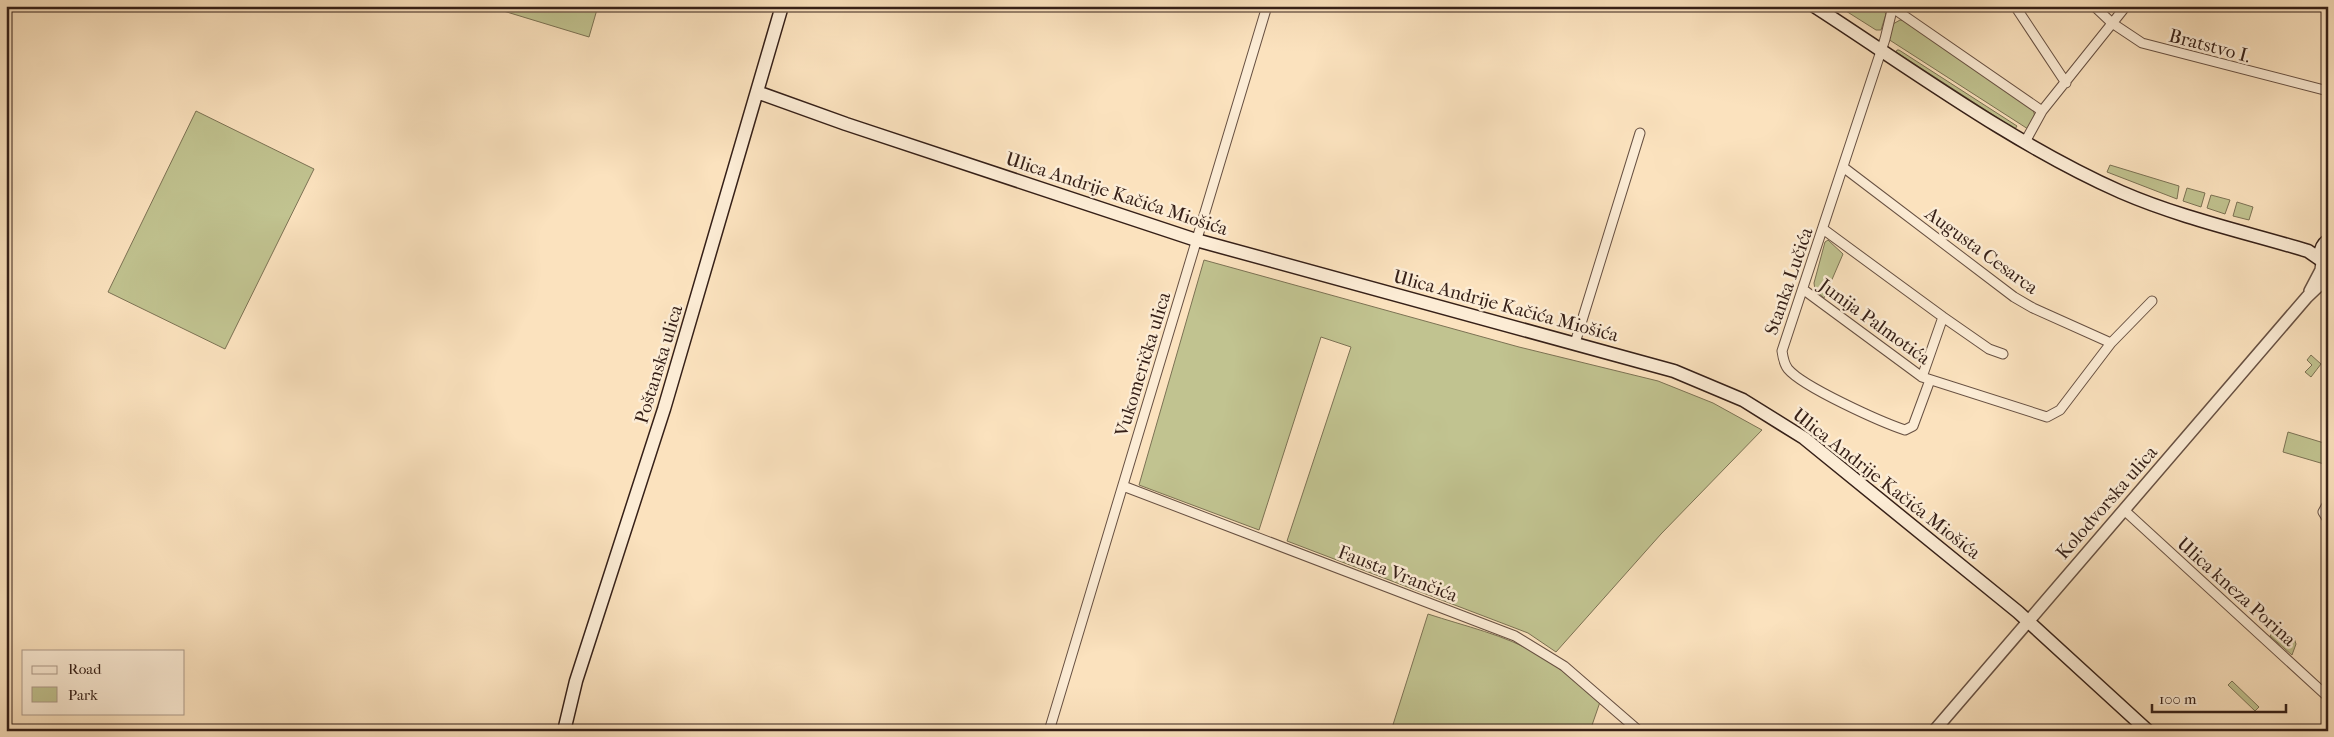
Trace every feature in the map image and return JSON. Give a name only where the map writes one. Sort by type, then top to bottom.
[{"type":"main road","name":"Poštanska ulica","points":[[564,731],[576,681],[664,409],[782,6]]},
{"type":"main road","points":[[1814,6],[2025,142],[2088,177],[2144,201],[2181,214],[2308,250],[2324,264]]},
{"type":"main road","name":"Ulica Andrije Kačića Miošića","points":[[757,92],[846,124],[1196,240],[1575,343],[1680,373],[1720,389],[1774,419],[1811,444],[2027,620],[2148,731]]},
{"type":"main road","points":[[2324,264],[2321,250],[2328,240]]},
{"type":"street","name":"Vukomerička ulica","points":[[1049,731],[1267,6]]},
{"type":"street","points":[[2016,6],[2066,83]]},
{"type":"street","name":"Bratstvo I.","points":[[2094,6],[2112,23],[2142,43],[2328,91]]},
{"type":"street","points":[[2025,142],[2042,111],[2126,6]]},
{"type":"street","name":"Stanka Lučića","points":[[1892,7],[1881,49],[1804,290],[1782,351],[1786,366],[1793,373],[1834,398],[1908,430],[1913,426],[1926,379]]},
{"type":"street","points":[[1892,7],[2042,111]]},
{"type":"street","points":[[1575,343],[1640,133]]},
{"type":"street","name":"Augusta Cesarca","points":[[1843,167],[2014,297],[2033,308],[2111,343]]},
{"type":"street","points":[[1823,229],[1943,317],[1990,349],[2003,354]]},
{"type":"street","name":"Kolodvorska ulica","points":[[2307,297],[2324,264]]},
{"type":"street","name":"Kolodvorska ulica","points":[[1934,731],[2027,620],[2307,297],[2328,277]]},
{"type":"street","name":"Junija Palmotića","points":[[1804,290],[1926,379],[2041,416],[2047,417],[2056,414],[2083,382],[2111,343]]},
{"type":"street","points":[[2111,343],[2152,301]]},
{"type":"street","points":[[1926,379],[1943,317]]},
{"type":"street","name":"Fausta Vrančića","points":[[1123,486],[1515,636],[1554,658],[1639,731]]},
{"type":"street","points":[[2328,502],[2323,512],[2328,520]]},
{"type":"street","name":"Ulica kneza Porina","points":[[2124,510],[2328,697]]},
{"type":"green space","points":[[487,6],[598,6],[589,37]]},
{"type":"green space","points":[[1838,6],[1881,6],[1886,14],[1881,30],[1876,30]]},
{"type":"green space","points":[[1900,20],[1905,21],[2033,110],[2035,116],[2028,129],[1888,39],[1893,24]]},
{"type":"green space","points":[[1897,50],[2017,126],[2015,129],[1896,52]]},
{"type":"green space","points":[[196,111],[314,169],[225,349],[108,292]]},
{"type":"green space","points":[[2110,165],[2179,186],[2177,199],[2107,172]]},
{"type":"green space","points":[[2187,188],[2205,193],[2201,207],[2183,201]]},
{"type":"green space","points":[[2211,195],[2230,200],[2225,214],[2207,208]]},
{"type":"green space","points":[[2237,202],[2253,207],[2249,220],[2233,216]]},
{"type":"green space","points":[[1828,240],[1843,254],[1824,298],[1815,290],[1814,283],[1825,242]]},
{"type":"green space","points":[[1204,260],[1519,347],[1658,381],[1713,403],[1762,430],[1661,534],[1556,652],[1528,633],[1287,541],[1351,347],[1321,337],[1259,530],[1139,485]]},
{"type":"green space","points":[[2311,355],[2321,364],[2311,377],[2305,372],[2312,365],[2307,360]]},
{"type":"green space","points":[[2288,432],[2324,443],[2324,464],[2283,452]]},
{"type":"green space","points":[[1428,614],[1513,642],[1539,655],[1555,666],[1600,702],[1590,731],[1391,731]]},
{"type":"green space","points":[[2273,632],[2294,638],[2296,644],[2292,655],[2270,636]]},
{"type":"green space","points":[[2232,681],[2259,707],[2255,711],[2228,685]]}]
